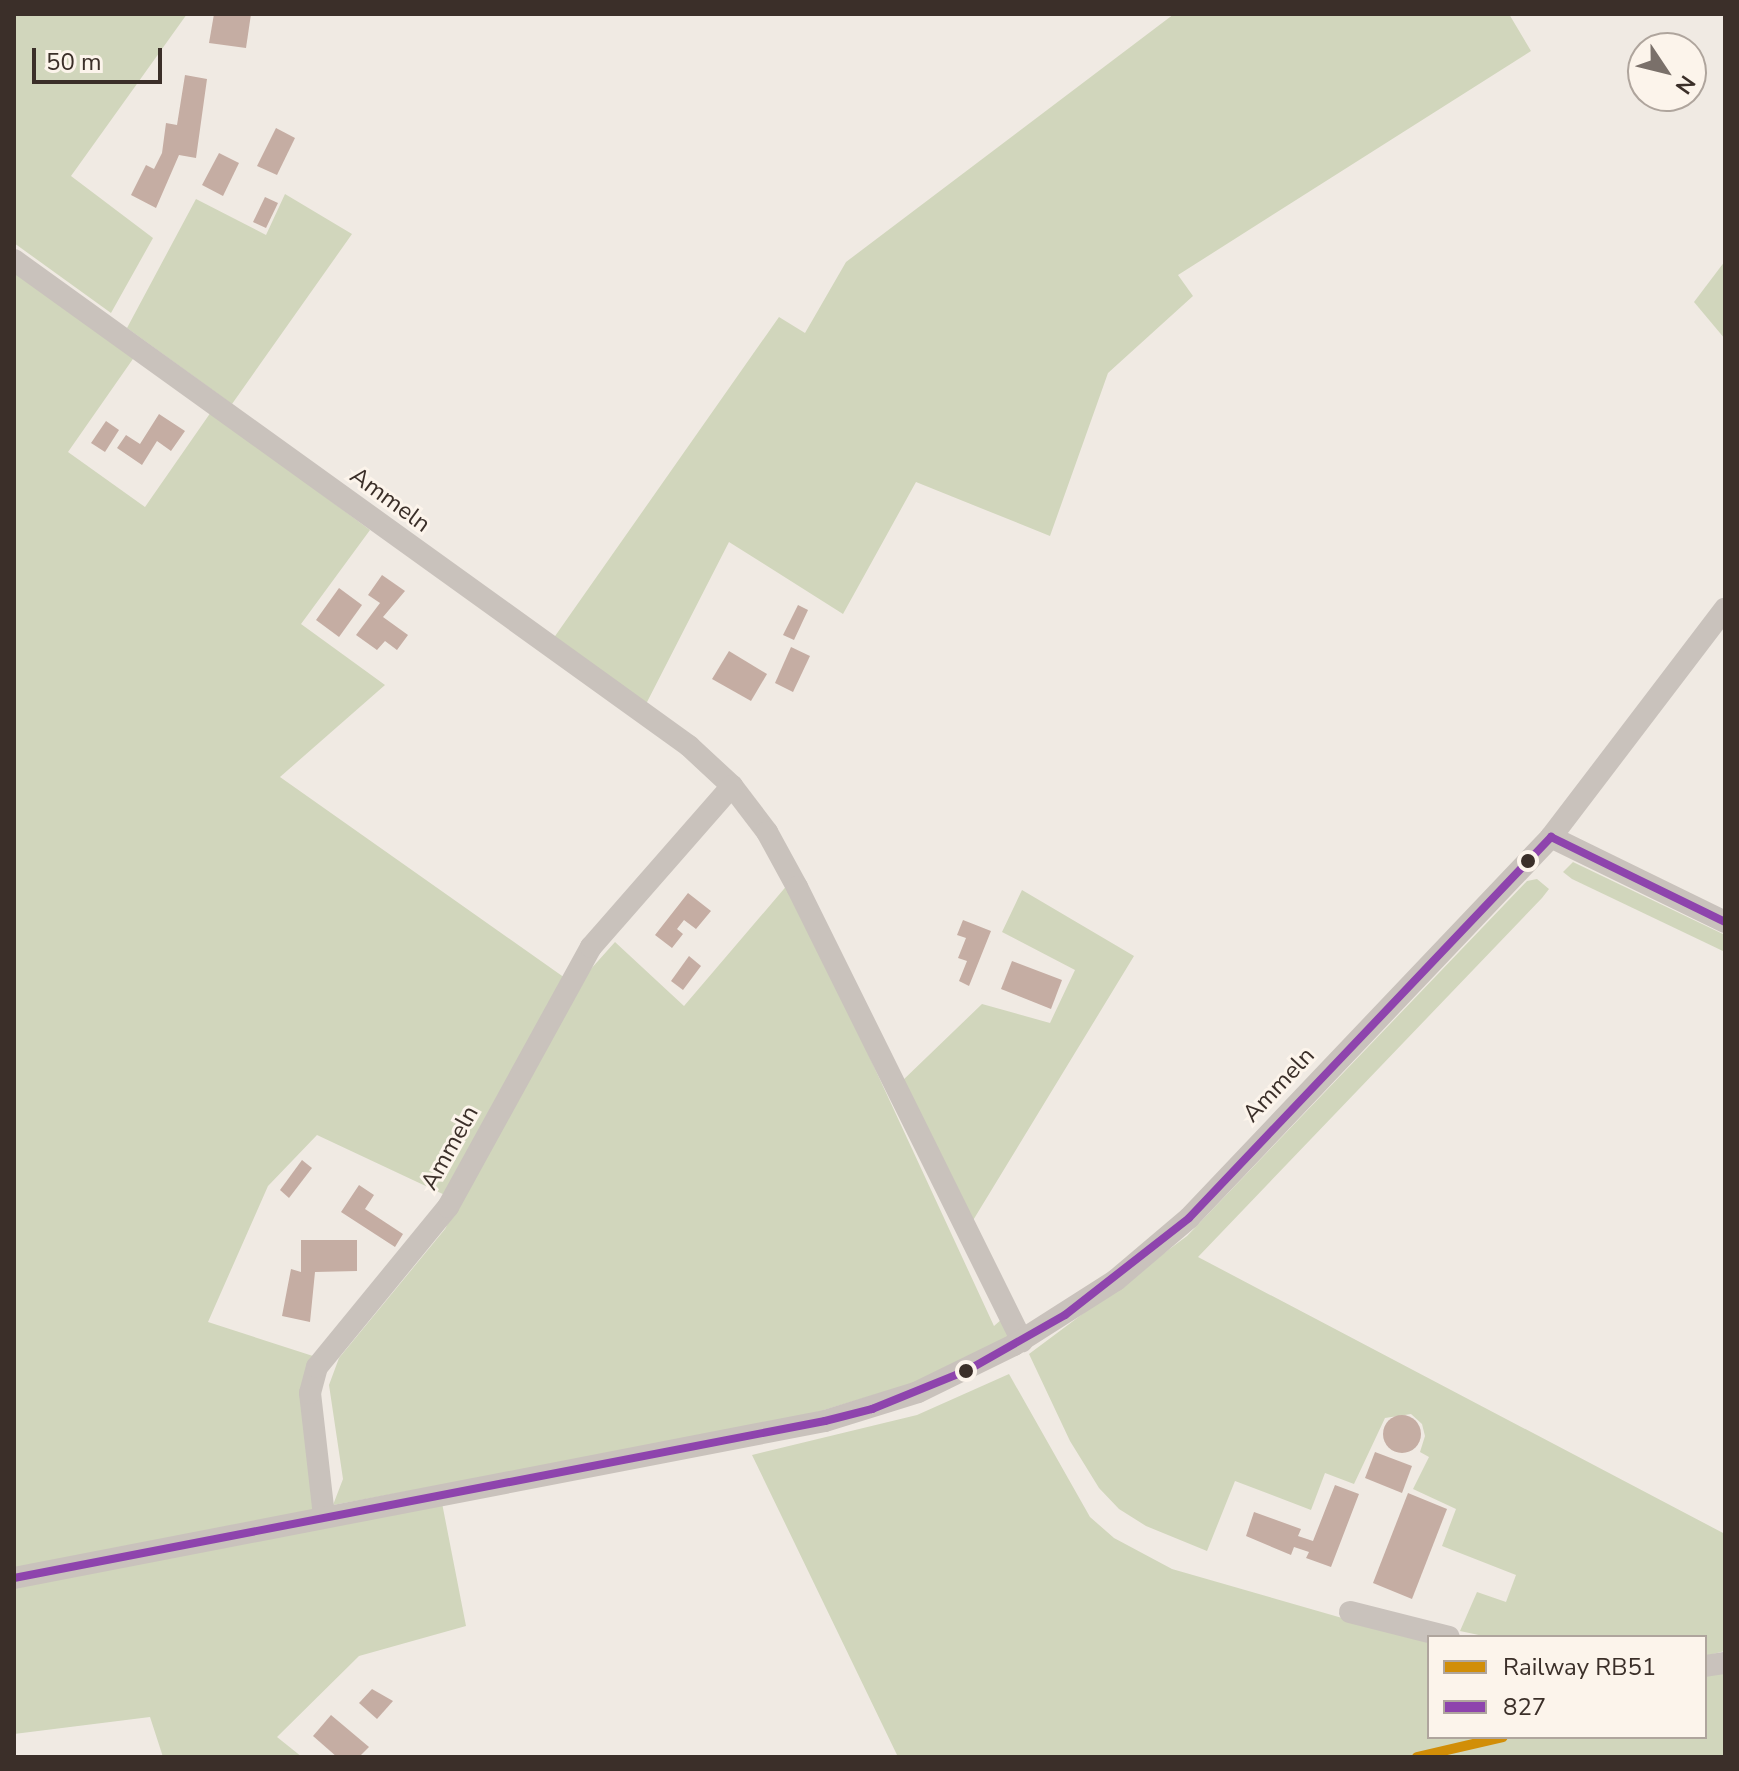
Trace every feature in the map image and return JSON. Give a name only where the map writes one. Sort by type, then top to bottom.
[{"type":"street","name":"Ammeln","points":[[14,260],[689,746],[732,786],[767,832],[797,887],[1022,1341]]},
{"type":"street","name":"Ammeln","points":[[14,1578],[825,1421],[918,1392],[1022,1341],[1116,1280],[1189,1218],[1551,837],[1725,609]]},
{"type":"street","name":"Ammeln","points":[[324,1516],[310,1393],[317,1367],[448,1207],[591,947],[732,786]]},
{"type":"street","points":[[1551,837],[1725,922]]},
{"type":"street","points":[[1350,1612],[1441,1635]]},
{"type":"green space","points":[[14,14],[187,14],[71,176],[153,238],[111,313],[14,243]]},
{"type":"green space","points":[[1174,14],[1509,14],[1531,51],[1178,275],[1193,296],[1108,373],[1050,536],[916,482],[843,614],[729,542],[645,706],[553,639],[779,317],[805,333],[846,262]]},
{"type":"green space","points":[[285,194],[352,234],[232,404],[127,328],[196,199],[266,235]]},
{"type":"green space","points":[[1725,261],[1725,339],[1694,302]]},
{"type":"green space","points":[[14,270],[135,356],[68,452],[145,507],[211,412],[370,530],[301,624],[385,685],[280,777],[565,978],[447,1196],[317,1135],[268,1186],[208,1322],[316,1357],[315,1512],[14,1569]]},
{"type":"green space","points":[[1573,862],[1725,935],[1725,952],[1572,879],[1563,872]]},
{"type":"green space","points":[[1537,879],[1549,889],[1198,1257],[1725,1534],[1725,1651],[1707,1656],[1707,1635],[1479,1635],[1460,1631],[1477,1592],[1506,1602],[1516,1575],[1442,1546],[1456,1509],[1413,1489],[1429,1457],[1420,1452],[1425,1436],[1422,1424],[1411,1414],[1385,1418],[1354,1484],[1325,1473],[1311,1510],[1235,1481],[1207,1551],[1146,1526],[1119,1509],[1099,1488],[1070,1441],[1029,1354],[1187,1236],[1527,881]]},
{"type":"green space","points":[[789,883],[994,1326],[1002,1319],[1010,1337],[954,1371],[787,1421],[333,1505],[343,1479],[329,1385],[339,1358],[445,1229],[581,980],[615,942],[684,1006]]},
{"type":"green space","points":[[1022,890],[1134,956],[972,1222],[900,1083],[982,1004],[1050,1023],[1075,970],[1002,932]]},
{"type":"green space","points":[[1009,1374],[1090,1517],[1114,1538],[1172,1569],[1427,1642],[1427,1739],[1707,1739],[1707,1676],[1725,1673],[1725,1757],[898,1757],[752,1455],[917,1415]]},
{"type":"green space","points":[[442,1503],[466,1626],[359,1656],[277,1737],[302,1757],[163,1757],[150,1717],[14,1734],[14,1586]]},
{"type":"building","points":[[214,14],[251,14],[246,48],[209,43]]},
{"type":"building","points":[[185,75],[207,79],[196,158],[179,155],[156,208],[131,195],[146,165],[154,169],[162,153],[166,123],[177,125]]},
{"type":"building","points":[[276,128],[295,138],[277,175],[257,166]]},
{"type":"building","points":[[219,153],[239,163],[223,196],[202,185]]},
{"type":"building","points":[[265,197],[278,203],[266,228],[253,222]]},
{"type":"building","points":[[159,414],[185,431],[171,451],[157,441],[142,465],[117,448],[126,435],[140,444]]},
{"type":"building","points":[[106,421],[119,430],[105,452],[91,443]]},
{"type":"building","points":[[382,575],[405,591],[383,617],[408,635],[397,650],[385,641],[377,650],[356,635],[380,603],[368,595]]},
{"type":"building","points":[[339,588],[362,605],[339,637],[316,620]]},
{"type":"building","points":[[798,605],[808,610],[794,640],[783,635]]},
{"type":"building","points":[[791,647],[810,656],[793,692],[775,683]]},
{"type":"building","points":[[729,651],[767,674],[751,701],[712,679]]},
{"type":"building","points":[[688,893],[711,911],[696,929],[684,920],[677,929],[683,934],[672,948],[655,935]]},
{"type":"building","points":[[963,920],[991,931],[969,986],[959,981],[967,961],[958,958],[966,938],[957,935]]},
{"type":"building","points":[[689,956],[701,966],[683,990],[671,981]]},
{"type":"building","points":[[1012,961],[1062,980],[1051,1009],[1001,989]]},
{"type":"building","points":[[302,1160],[312,1168],[289,1198],[280,1190]]},
{"type":"building","points":[[359,1185],[374,1195],[365,1209],[403,1234],[395,1247],[341,1212]]},
{"type":"building","points":[[301,1240],[357,1240],[357,1271],[315,1272],[310,1322],[282,1316],[291,1269],[301,1272]]},
{"type":"building","points":[[1402,1415],[1415,1421],[1421,1434],[1415,1447],[1402,1453],[1389,1447],[1383,1434],[1389,1421]]},
{"type":"building","points":[[1375,1452],[1412,1466],[1402,1493],[1365,1478]]},
{"type":"building","points":[[1335,1485],[1359,1494],[1331,1567],[1306,1558],[1309,1552],[1294,1547],[1291,1555],[1246,1536],[1254,1512],[1301,1529],[1298,1536],[1313,1541]]},
{"type":"building","points":[[1408,1493],[1447,1509],[1412,1599],[1373,1583]]},
{"type":"building","points":[[372,1689],[393,1701],[377,1719],[359,1703]]},
{"type":"building","points":[[331,1715],[369,1747],[359,1757],[337,1757],[313,1736]]},
{"type":"rail line","name":"RB51","points":[[1417,1757],[1494,1739]]},
{"type":"transit line","name":"827","points":[[1551,837],[1725,922]]},
{"type":"transit line","name":"827","points":[[14,1578],[825,1421],[872,1409],[968,1370],[1065,1315],[1189,1218],[1551,837]]}]
